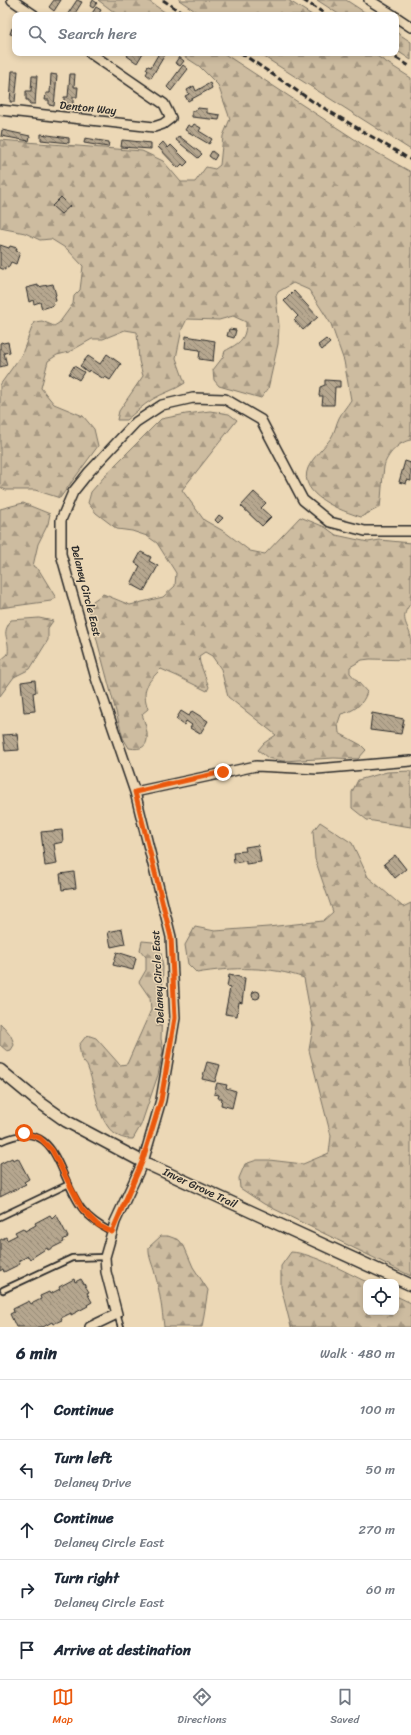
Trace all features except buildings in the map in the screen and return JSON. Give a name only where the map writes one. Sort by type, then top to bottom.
[{"type":"street","points":[[12,0],[30,12]]},
{"type":"street","points":[[369,0],[388,12]]},
{"type":"street","points":[[399,19],[411,27]]},
{"type":"street","name":"Denton Way","points":[[0,110],[154,127],[163,124],[171,118],[164,104],[94,56]]},
{"type":"street","name":"Delaney Circle East","points":[[105,1256],[112,1232],[142,1162],[161,1100],[175,1018],[171,937],[135,792],[96,678],[62,554],[61,520],[74,492],[89,472],[136,422],[162,405],[193,398],[225,400],[261,420],[303,500],[330,522],[365,531],[411,531]]},
{"type":"street","points":[[135,792],[256,766],[317,769],[411,761]]},
{"type":"street","name":"Inver Grove Trail","points":[[0,1070],[35,1099],[66,1121],[142,1162],[411,1285]]},
{"type":"street","points":[[90,1327],[117,1314],[106,1272],[105,1256]]},
{"type":"lane","points":[[0,1142],[24,1133],[40,1138],[52,1150],[82,1209],[98,1225],[112,1232]]},
{"type":"lane","points":[[0,1217],[68,1184]]},
{"type":"lane","points":[[3,1290],[72,1258],[105,1256]]},
{"type":"lane","points":[[117,1314],[121,1327]]},
{"type":"green space","points":[[98,0],[147,0],[165,12],[114,12]]},
{"type":"green space","points":[[179,0],[288,0],[307,12],[197,12]]},
{"type":"green space","points":[[317,0],[346,0],[364,12],[335,12]]},
{"type":"green space","points":[[399,34],[411,42],[411,60],[399,52]]},
{"type":"green space","points":[[184,56],[228,56],[365,146],[411,172],[411,440],[402,443],[394,449],[385,462],[380,507],[361,517],[343,511],[323,500],[315,494],[309,486],[306,478],[310,464],[331,438],[339,418],[351,400],[344,361],[331,324],[309,290],[293,283],[278,292],[276,296],[279,326],[278,344],[268,389],[261,398],[219,386],[214,380],[213,370],[223,357],[225,351],[241,340],[245,333],[246,322],[233,316],[219,320],[187,319],[182,329],[176,358],[185,383],[153,399],[142,406],[126,420],[117,420],[119,411],[143,376],[139,361],[137,332],[125,330],[103,339],[92,339],[69,352],[57,355],[48,361],[41,388],[54,404],[83,416],[94,429],[98,446],[60,498],[35,490],[6,490],[0,487],[0,385],[22,354],[34,322],[42,321],[54,326],[59,323],[73,304],[74,296],[80,290],[83,266],[67,249],[51,239],[40,240],[25,233],[0,228],[0,140],[142,151],[163,161],[181,182],[195,182],[206,167],[215,169],[220,165],[223,136],[230,119],[218,85],[199,66]]},
{"type":"green space","points":[[263,56],[377,56],[411,78],[411,150]]},
{"type":"green space","points":[[210,411],[229,414],[237,420],[182,490],[204,520],[225,532],[250,551],[265,554],[300,517],[325,527],[336,535],[368,542],[380,540],[411,543],[411,603],[405,613],[405,620],[411,637],[411,660],[370,659],[362,660],[350,667],[350,673],[367,692],[357,707],[341,714],[338,723],[339,733],[361,745],[366,750],[358,759],[334,758],[283,761],[268,758],[258,750],[264,743],[276,735],[228,697],[221,669],[212,656],[205,652],[199,656],[209,687],[207,691],[161,669],[152,678],[145,691],[148,709],[142,714],[147,733],[146,743],[143,747],[137,749],[129,748],[123,738],[95,633],[88,616],[93,601],[103,594],[130,605],[163,597],[175,586],[176,573],[157,543],[147,536],[132,531],[117,529],[96,513],[88,503],[91,492],[110,470],[161,419]]},
{"type":"green space","points":[[23,503],[50,514],[48,524],[38,544],[33,566],[39,570],[56,598],[51,601],[0,608],[0,509]]},
{"type":"green space","points":[[39,618],[53,621],[48,628],[48,640],[30,669],[14,677],[0,696],[0,661],[8,654],[6,630],[11,620]]},
{"type":"green space","points":[[411,771],[411,827],[367,820],[352,808],[352,792],[358,780],[387,772]]},
{"type":"green space","points":[[320,822],[352,843],[368,877],[403,907],[411,903],[411,1276],[264,1204],[240,1188],[239,1178],[245,1164],[257,1160],[269,1160],[303,1164],[329,1153],[331,1136],[309,1050],[313,1027],[304,978],[278,971],[251,969],[197,973],[188,964],[185,945],[195,927],[215,931],[268,927],[323,921],[333,912],[315,859],[313,831]]},
{"type":"green space","points":[[142,941],[153,942],[161,953],[163,967],[161,1039],[163,1051],[158,1075],[141,1125],[133,1139],[121,1137],[112,1132],[106,1123],[101,1113],[87,1067],[81,1058],[79,1045],[87,1035],[96,1038],[120,1065],[127,1064],[151,1010],[150,998],[139,982],[146,970],[146,957],[140,950]]},
{"type":"green space","points":[[0,1023],[11,1035],[14,1045],[11,1050],[7,1051],[0,1045]]},
{"type":"green space","points":[[161,1236],[168,1236],[179,1240],[184,1246],[193,1267],[208,1290],[202,1327],[164,1327],[162,1307],[149,1251],[149,1247]]},
{"type":"green space","points":[[291,1252],[309,1256],[340,1269],[363,1280],[363,1315],[399,1315],[399,1297],[411,1303],[411,1327],[291,1327],[281,1287],[281,1266]]},
{"type":"railway","points":[[163,0],[181,12]]},
{"type":"railway","points":[[303,0],[322,12]]},
{"type":"railway","points":[[245,56],[312,101],[411,160]]},
{"type":"railway","points":[[393,56],[411,67]]},
{"type":"route","points":[[24,1133],[40,1138],[52,1150],[82,1209],[98,1225],[112,1232],[142,1162],[161,1100],[175,1018],[171,937],[135,792],[223,772]]}]
